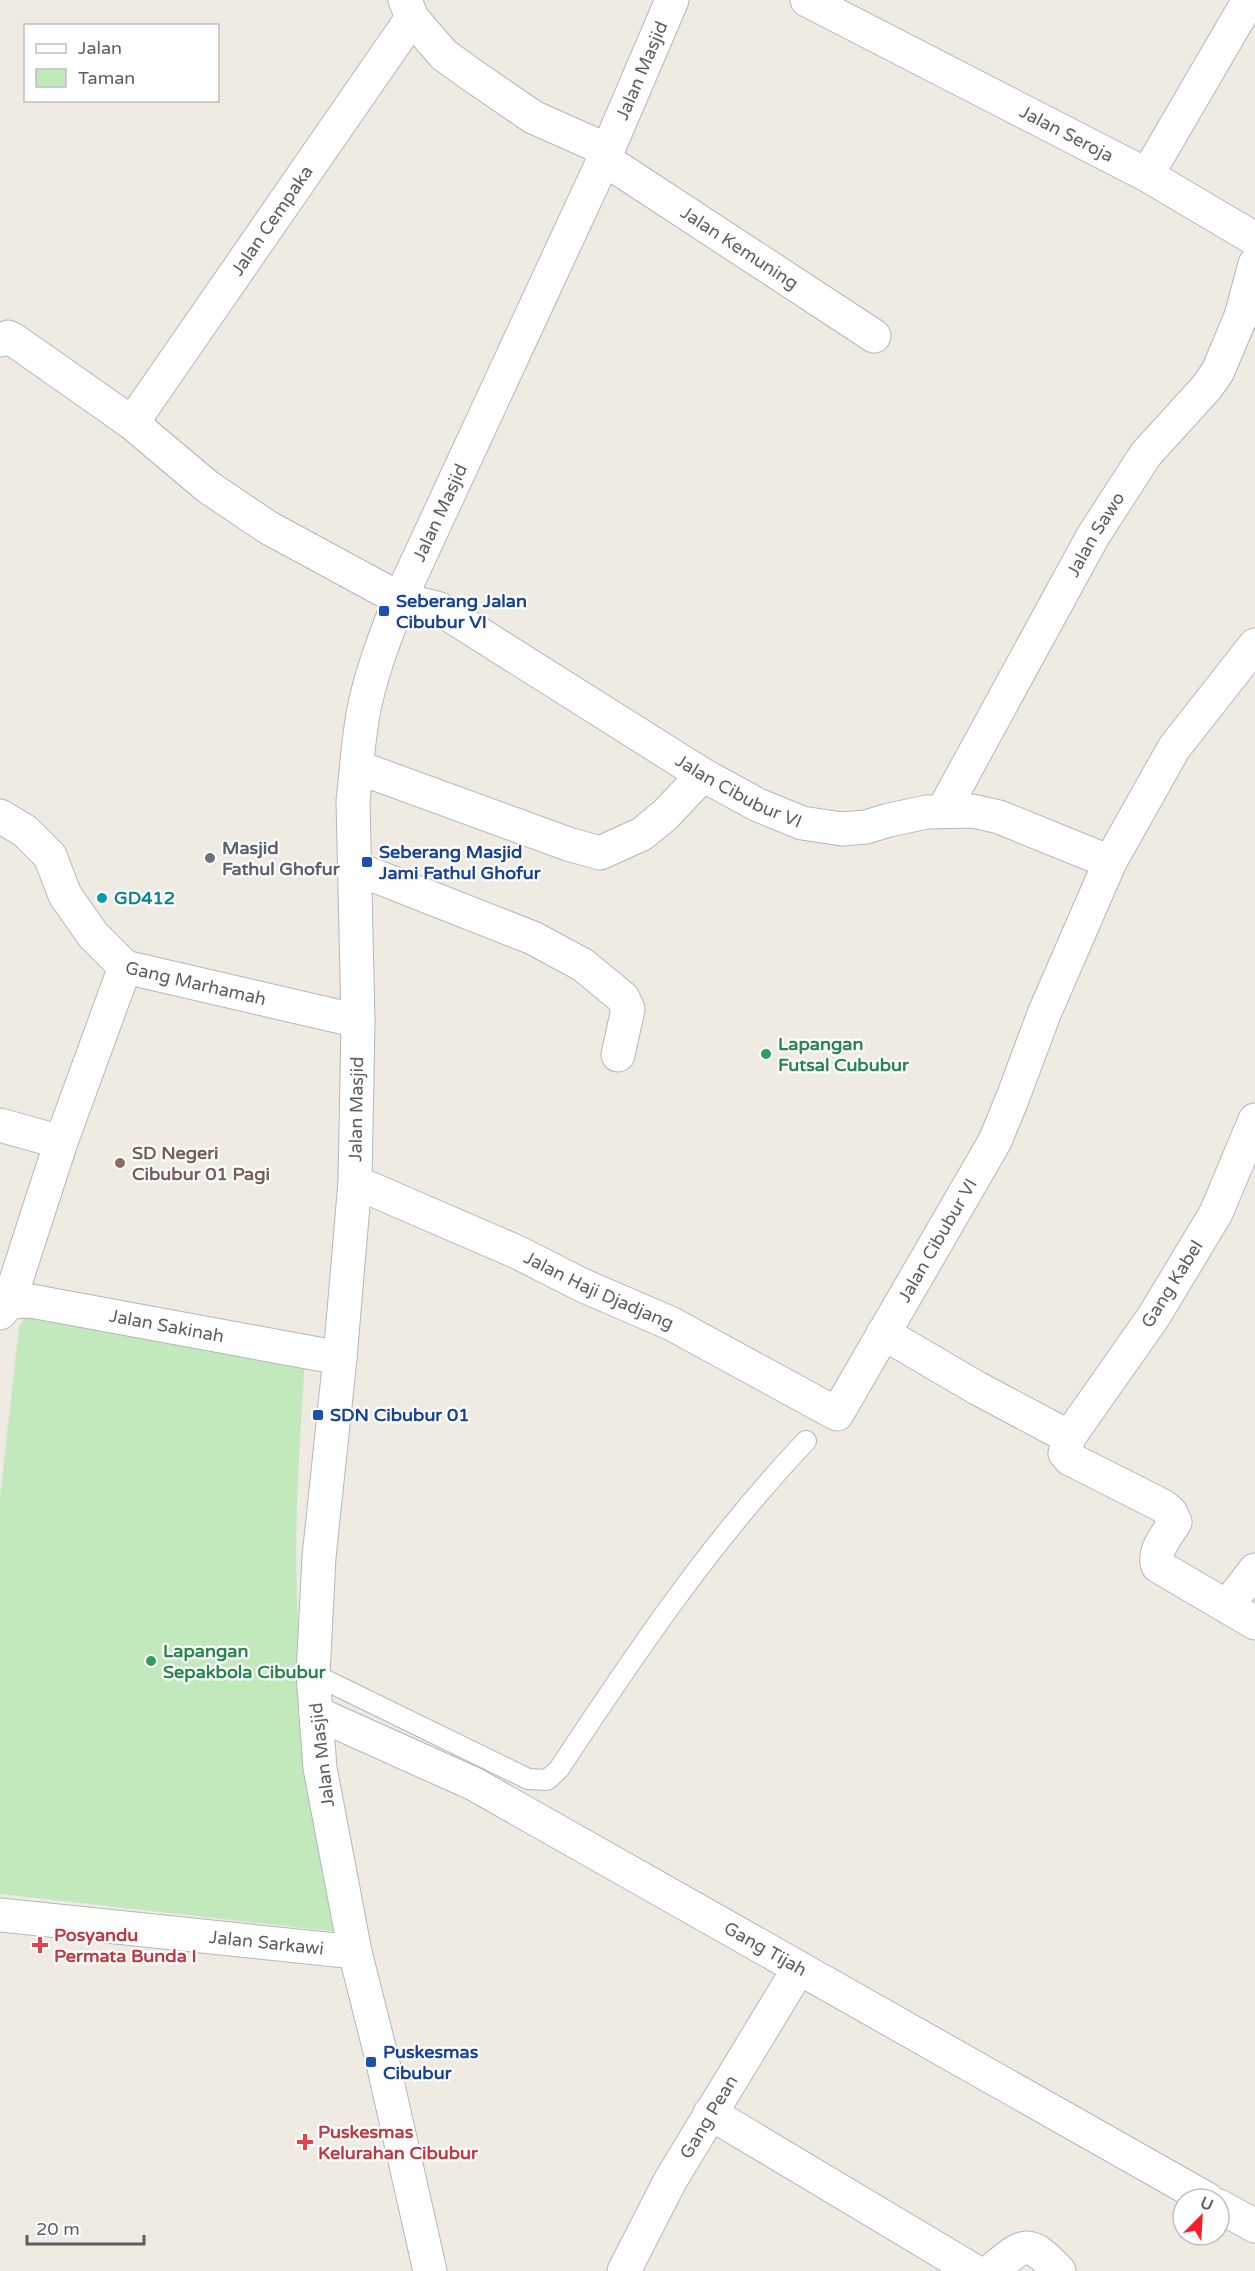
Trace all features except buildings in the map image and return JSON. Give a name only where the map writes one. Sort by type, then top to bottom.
[{"type":"street","name":"Jalan Masjid","points":[[430,2271],[356,1952],[320,1768],[313,1674],[319,1557],[340,1358],[355,1182],[358,1021],[353,801],[365,702],[376,662],[400,599],[606,154],[672,0]]},
{"type":"street","name":"Jalan Seroja","points":[[807,0],[1147,175]]},
{"type":"street","points":[[1249,0],[1147,175],[1255,239]]},
{"type":"street","name":"Jalan Cempaka","points":[[132,423],[409,9],[444,55],[533,117],[606,154]]},
{"type":"street","name":"Jalan Kemuning","points":[[606,154],[874,336]]},
{"type":"street","name":"Jalan Sawo","points":[[943,811],[1093,536],[1146,454],[1207,387],[1248,320],[1255,264]]},
{"type":"street","name":"Jalan Cibubur VI","points":[[0,340],[9,338],[14,340],[132,423],[208,487],[253,518],[400,599],[440,609],[704,775],[758,805],[802,823],[832,827],[866,827],[909,815],[943,811],[973,811],[999,817],[1110,862]]},
{"type":"street","name":"Jalan Cibubur VI","points":[[837,1414],[994,1141],[1044,1014],[1110,862],[1174,748],[1255,645]]},
{"type":"street","points":[[357,767],[568,844],[600,853],[642,834],[666,815],[704,775]]},
{"type":"street","name":"Gang Marhamah","points":[[0,816],[25,831],[50,856],[65,895],[93,935],[125,967],[358,1021]]},
{"type":"street","points":[[355,868],[533,938],[583,965],[623,998],[628,1009],[618,1055]]},
{"type":"street","points":[[5,1307],[61,1142],[125,967]]},
{"type":"street","name":"Gang Kabel","points":[[1069,1437],[1154,1316],[1216,1213],[1255,1120]]},
{"type":"street","points":[[0,1125],[61,1142]]},
{"type":"street","name":"Jalan Haji Djadjang","points":[[355,1182],[517,1252],[582,1285],[672,1324],[837,1414]]},
{"type":"street","name":"Jalan Sakinah","points":[[5,1307],[31,1301],[340,1358]]},
{"type":"street","points":[[883,1333],[977,1388],[1069,1437],[1065,1453],[1070,1459],[1163,1506],[1171,1513],[1175,1522],[1157,1553],[1158,1566],[1228,1605],[1255,1623]]},
{"type":"street","points":[[1228,1605],[1255,1570]]},
{"type":"street","name":"Gang Tijah","points":[[316,1713],[474,1784],[1186,2187]]},
{"type":"street","name":"Jalan Sarkawi","points":[[0,1915],[356,1952]]},
{"type":"street","name":"Gang Pean","points":[[624,2271],[670,2181],[799,1968]]},
{"type":"street","points":[[710,2113],[974,2271]]},
{"type":"street","points":[[1231,2213],[1255,2226]]},
{"type":"street","points":[[991,2271],[1018,2249],[1030,2247],[1043,2253],[1059,2271]]},
{"type":"lane","points":[[313,1674],[528,1779],[547,1780],[559,1769],[620,1677],[696,1570],[762,1487],[806,1441]]},
{"type":"green space","name":"Lapangan Sepakbola Cibubur","points":[[26,1315],[305,1360],[296,1540],[299,1642],[309,1726],[347,1933],[0,1894],[0,1498],[19,1327]]},
{"type":"place","name":"Seberang Jalan Cibubur VI","points":[[384,611]]},
{"type":"place","name":"Masjid Fathul Ghofur","points":[[210,858]]},
{"type":"place","name":"Seberang Masjid Jami Fathul Ghofur","points":[[367,862]]},
{"type":"place","name":"GD412","points":[[102,898]]},
{"type":"place","name":"Lapangan Futsal Cububur","points":[[766,1054]]},
{"type":"place","name":"SD Negeri Cibubur 01 Pagi","points":[[120,1163]]},
{"type":"place","name":"SDN Cibubur 01","points":[[318,1415]]},
{"type":"place","name":"Lapangan Sepakbola Cibubur","points":[[151,1661]]},
{"type":"place","name":"Posyandu Permata Bunda I","points":[[40,1945]]},
{"type":"place","name":"Puskesmas Cibubur","points":[[371,2062]]},
{"type":"place","name":"Puskesmas Kelurahan Cibubur","points":[[305,2142]]}]
